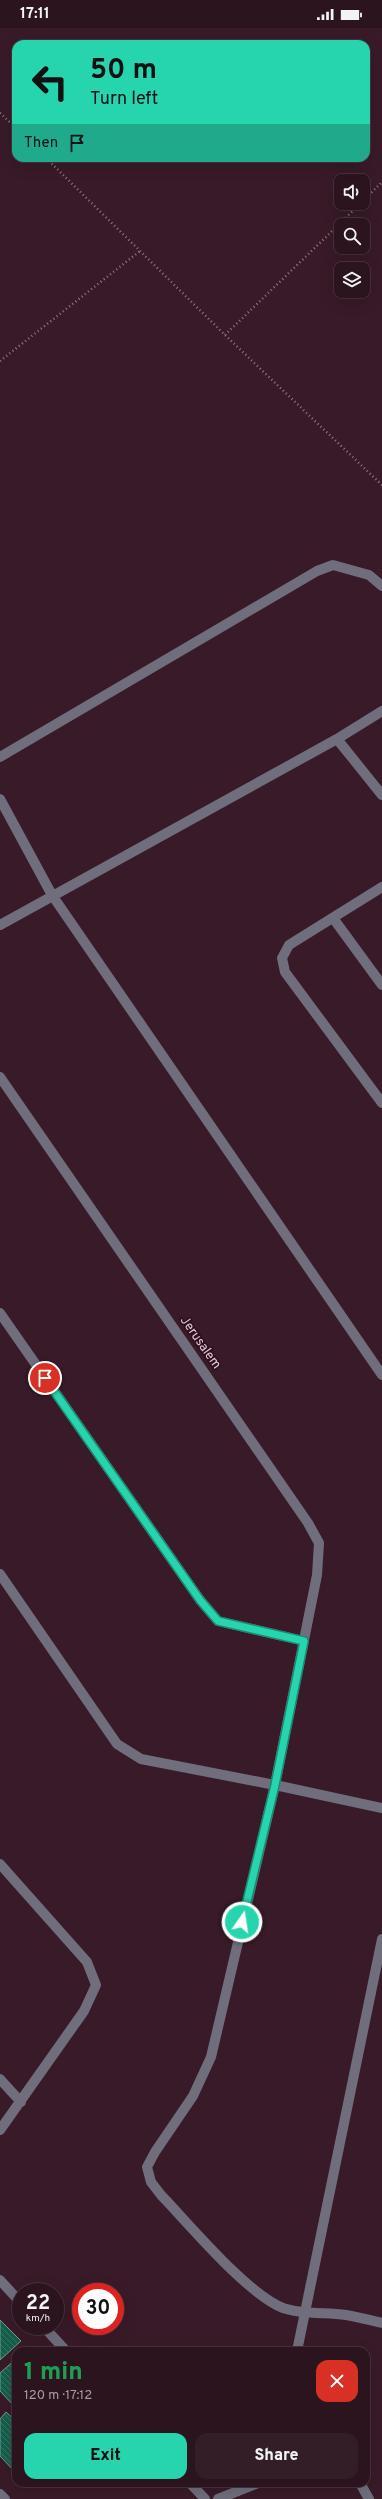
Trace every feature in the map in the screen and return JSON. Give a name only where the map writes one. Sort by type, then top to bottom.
[{"type":"street","points":[[0,757],[317,571],[333,565],[369,575],[382,586]]},
{"type":"street","points":[[0,925],[337,739],[382,711]]},
{"type":"street","points":[[337,739],[382,795]]},
{"type":"street","points":[[0,799],[52,895],[382,1375]]},
{"type":"street","points":[[382,887],[289,945],[282,958],[285,972],[382,1103]]},
{"type":"street","points":[[333,918],[382,985]]},
{"type":"street","name":"Jerusalem","points":[[0,1077],[299,1509],[319,1543],[318,1575],[275,1785],[211,2057],[193,2096],[154,2152],[147,2167],[151,2182],[161,2195],[250,2285],[283,2308],[306,2312],[346,2315],[382,2322]]},
{"type":"street","points":[[0,1313],[200,1600],[218,1621],[304,1641]]},
{"type":"street","points":[[0,1574],[117,1744],[141,1759],[275,1785],[382,1808]]},
{"type":"street","points":[[0,1864],[87,1962],[96,1985],[84,2011],[0,2130]]},
{"type":"street","points":[[298,2347],[382,1939]]},
{"type":"street","points":[[0,2079],[21,2102]]},
{"type":"street","points":[[0,2280],[12,2293]]},
{"type":"street","points":[[51,2335],[62,2347]]},
{"type":"street","points":[[194,2487],[205,2499]]},
{"type":"street","points":[[218,2499],[248,2487]]},
{"type":"street","points":[[362,2487],[369,2499]]},
{"type":"street","points":[[0,2494],[5,2499]]},
{"type":"path","points":[[0,113],[12,124]]},
{"type":"path","points":[[50,162],[225,335],[382,485]]},
{"type":"path","points":[[370,194],[382,182]]},
{"type":"path","points":[[225,335],[354,210]]},
{"type":"path","points":[[0,361],[140,251]]},
{"type":"building","points":[[0,2320],[12,2332],[12,2335],[15,2335],[21,2341],[14,2347],[12,2347],[12,2349],[0,2360]]},
{"type":"building","points":[[12,2362],[12,2404],[0,2391],[0,2373]]},
{"type":"building","points":[[6,2412],[12,2417],[12,2469],[0,2456],[0,2419]]},
{"type":"route","points":[[45,1378],[200,1600],[218,1621],[248,1630],[304,1641],[275,1785],[242,1922]]}]
